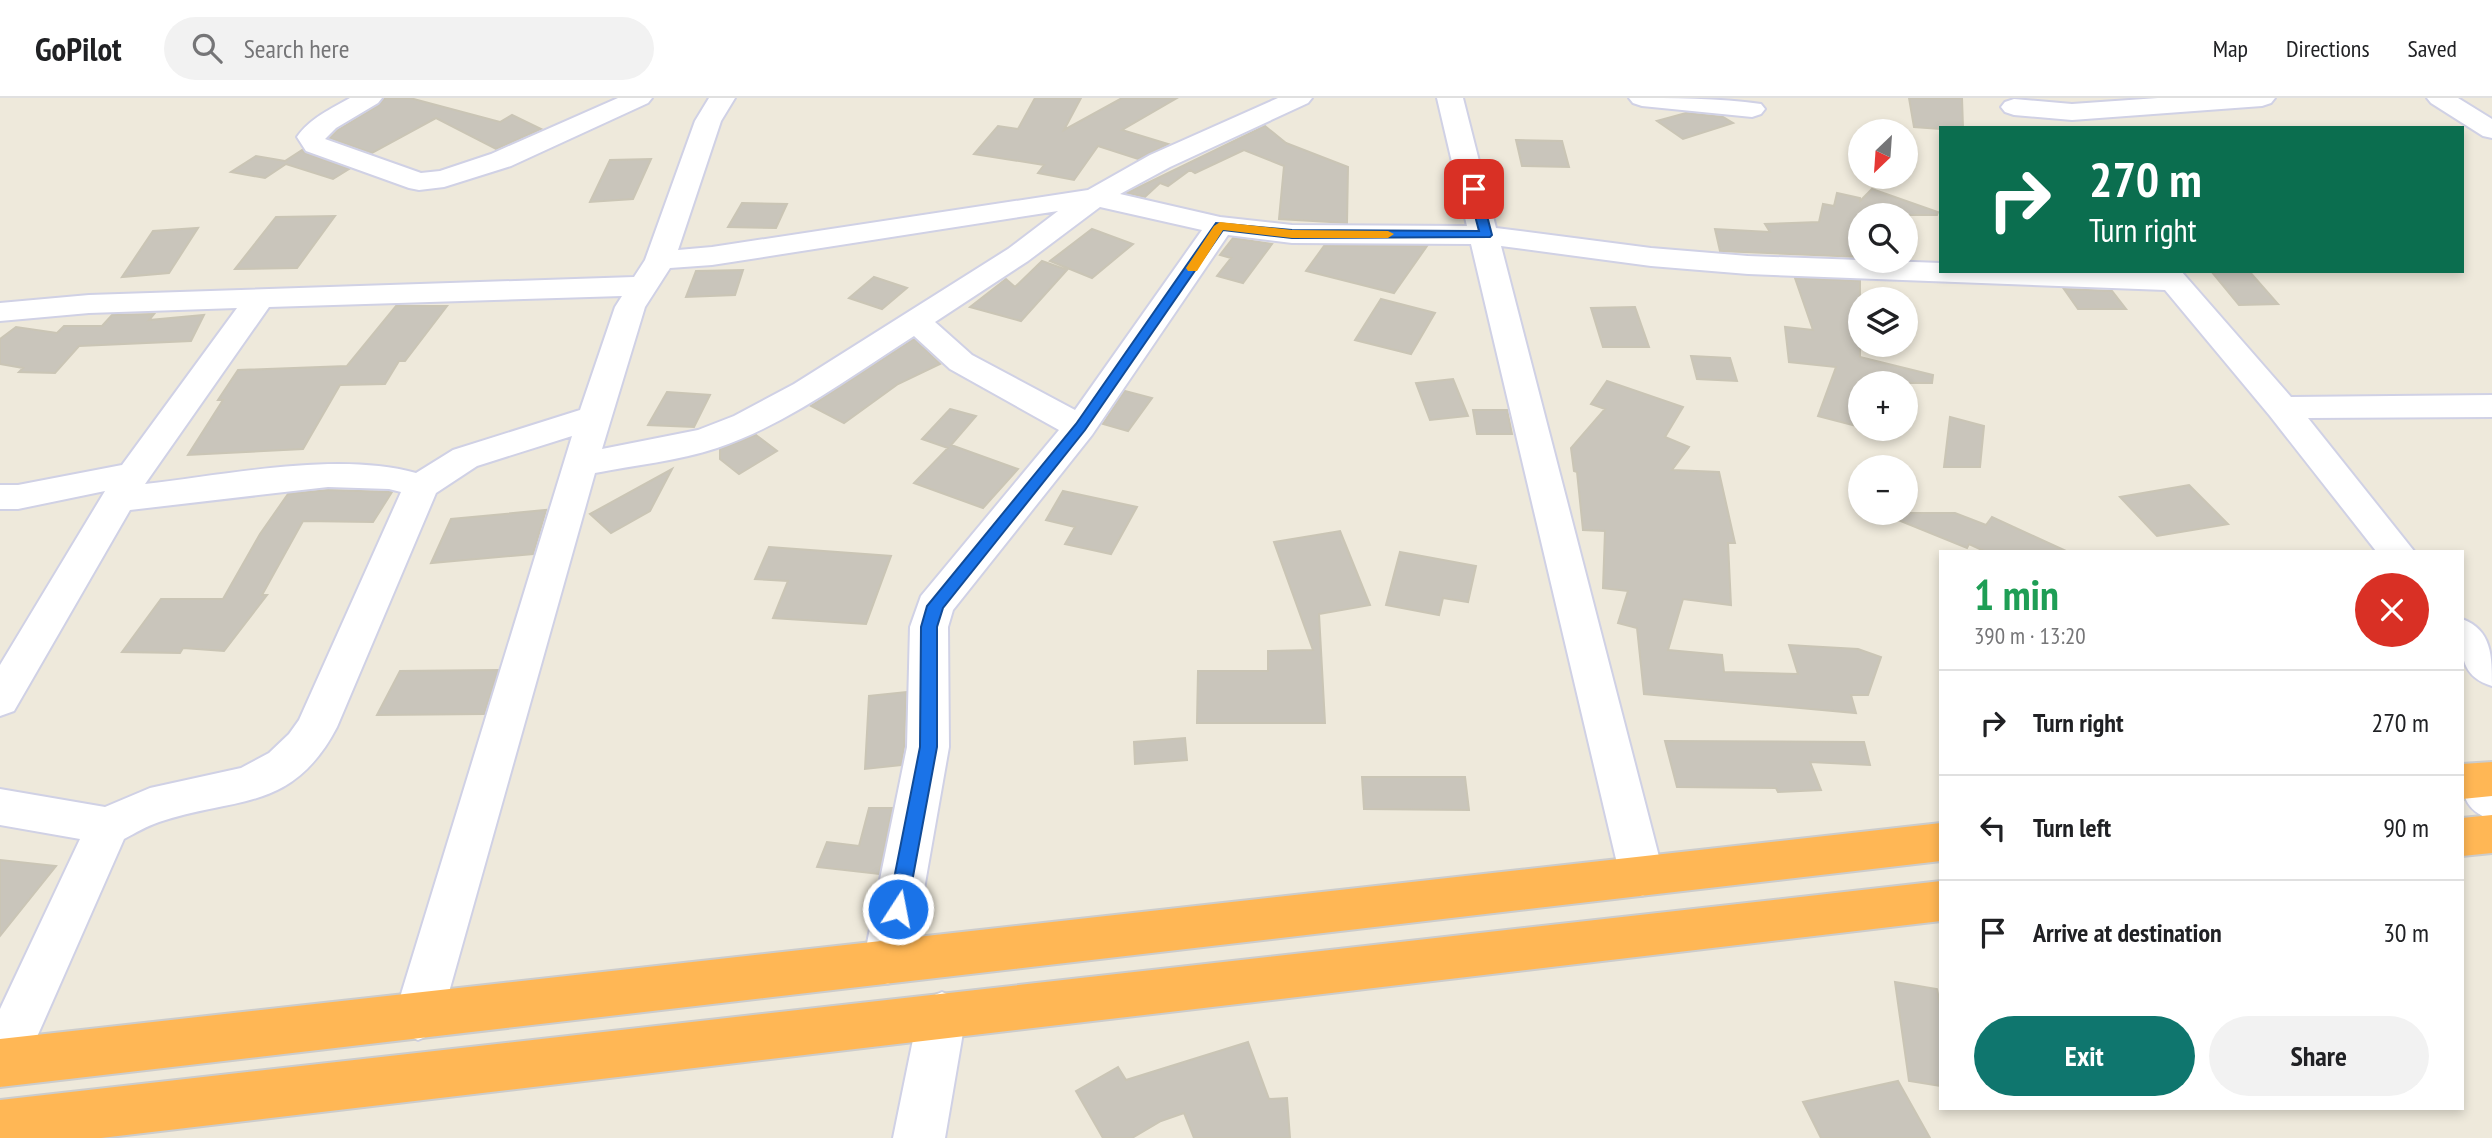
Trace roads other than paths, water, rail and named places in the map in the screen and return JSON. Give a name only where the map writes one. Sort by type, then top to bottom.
[{"type":"highway","points":[[2464,837],[2492,834]]},
{"type":"highway","points":[[0,1063],[1939,842]]},
{"type":"highway","points":[[0,1125],[942,1015],[1475,957],[1939,901]]},
{"type":"street","points":[[369,98],[327,122],[310,137],[315,145],[419,182],[444,180],[501,160],[568,127],[639,98]]},
{"type":"street","points":[[418,1017],[594,417],[631,307],[652,273],[708,121],[722,98]]},
{"type":"street","points":[[582,464],[705,440],[746,424],[806,391],[1018,255],[1095,197],[1160,161],[1299,98]]},
{"type":"street","points":[[1450,98],[1486,235],[1642,876]]},
{"type":"street","points":[[1642,98],[1752,109]]},
{"type":"street","points":[[2010,102],[2072,112],[2262,98]]},
{"type":"street","points":[[2440,98],[2492,130]]},
{"type":"street","points":[[2010,102],[2032,126]]},
{"type":"street","points":[[0,312],[89,304],[260,299],[652,273],[712,256],[1095,197],[1220,226],[1292,234],[1486,235],[1651,257],[1748,265],[1939,270]]},
{"type":"street","points":[[887,963],[928,747],[929,627],[935,606],[1080,427],[1220,226]]},
{"type":"street","points":[[2054,273],[2169,276],[2282,408],[2395,550]]},
{"type":"street","points":[[0,700],[126,486],[260,299]]},
{"type":"street","points":[[916,320],[961,362],[1080,427]]},
{"type":"street","points":[[2282,408],[2492,406]]},
{"type":"street","points":[[0,807],[108,826],[150,806],[251,784],[284,765],[304,746],[316,726],[421,485],[466,458],[594,417]]},
{"type":"street","points":[[0,497],[126,486],[328,475],[389,477],[421,485]]},
{"type":"street","points":[[2464,636],[2492,671]]},
{"type":"street","points":[[0,1063],[108,826]]},
{"type":"street","points":[[919,1138],[942,1015]]}]
